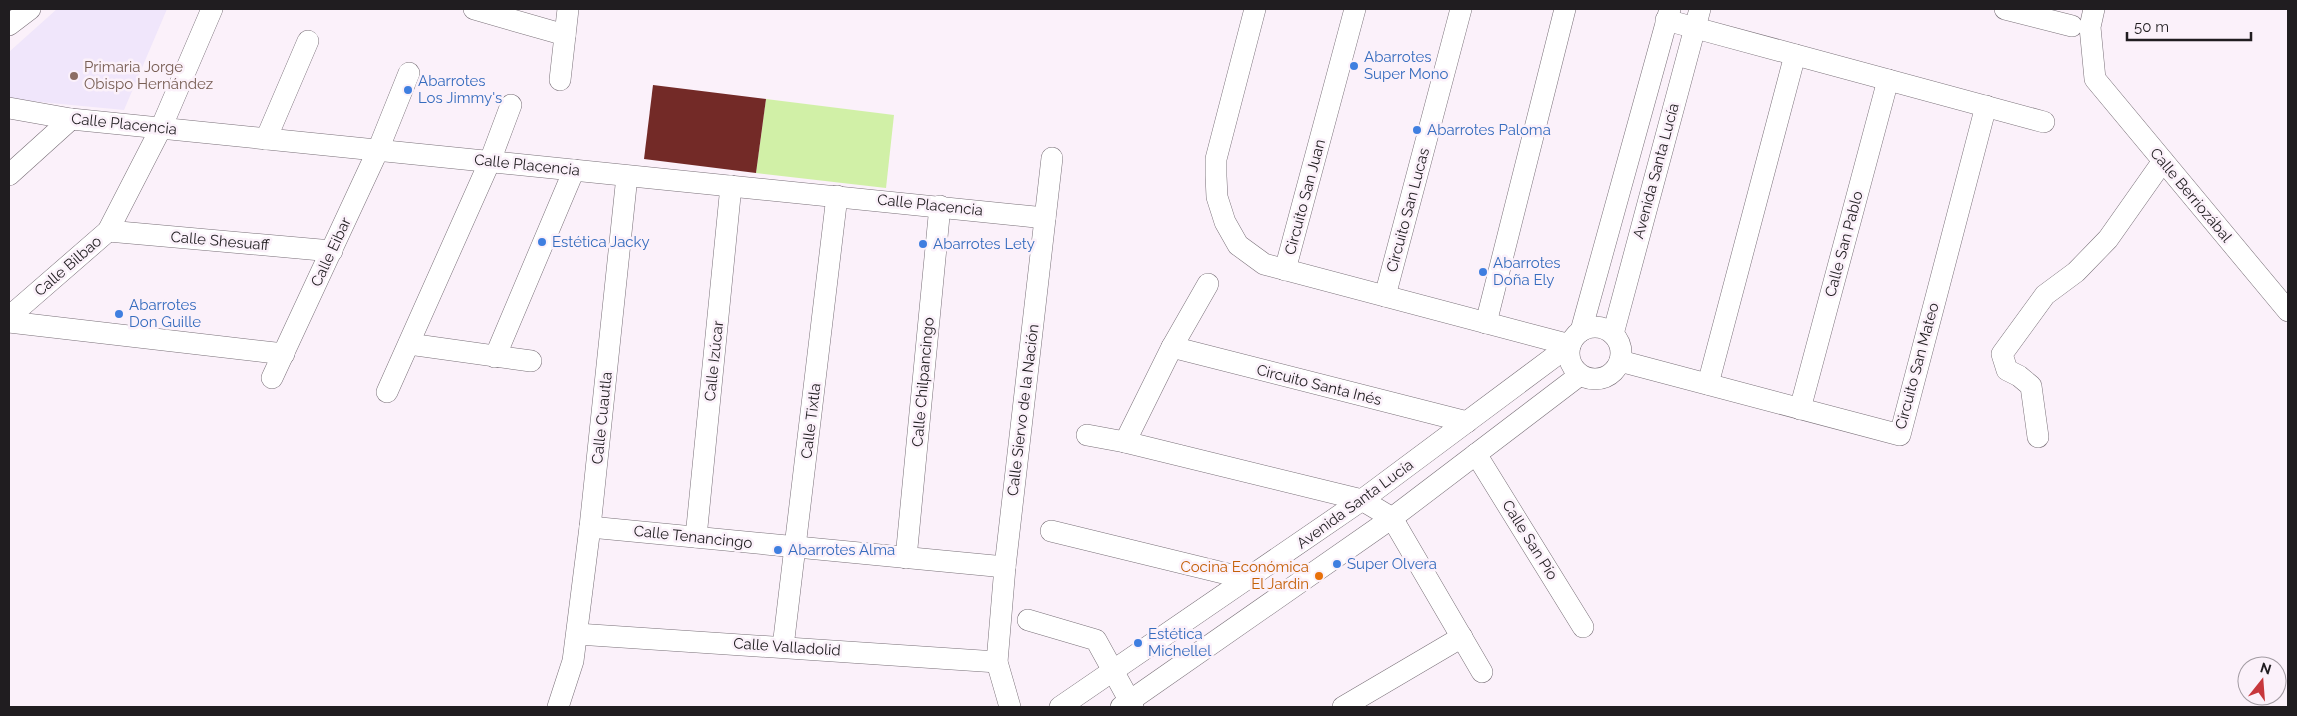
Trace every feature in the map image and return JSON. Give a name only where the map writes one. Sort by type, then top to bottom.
[{"type":"street","points":[[9,25],[30,9]]},
{"type":"street","name":"Calle Bilbao","points":[[9,316],[108,231],[161,128],[212,9]]},
{"type":"street","points":[[474,9],[565,35]]},
{"type":"street","points":[[560,80],[568,9]]},
{"type":"street","name":"Circuito San Juan","points":[[1256,9],[1216,159],[1217,197],[1225,222],[1238,245],[1264,264],[1285,270],[1355,9]]},
{"type":"street","name":"Circuito San Lucas","points":[[1385,296],[1461,9]]},
{"type":"street","points":[[1486,323],[1565,9]]},
{"type":"street","name":"Calle Berriozábal","points":[[2094,9],[2090,27],[2095,79],[2162,162],[2288,311]]},
{"type":"street","points":[[2015,10],[2072,26]]},
{"type":"street","points":[[1668,14],[1697,18],[1795,55],[2044,122]]},
{"type":"street","name":"Avenida Santa Lucía","points":[[1060,707],[1362,500],[1576,338],[1668,14]]},
{"type":"street","name":"Avenida Santa Lucía","points":[[1612,334],[1697,18]]},
{"type":"street","points":[[266,139],[308,41]]},
{"type":"street","points":[[1708,384],[1795,55]]},
{"type":"street","name":"Calle Eibar","points":[[272,378],[378,150],[409,73]]},
{"type":"street","name":"Calle San Pablo","points":[[1800,409],[1888,80]]},
{"type":"street","points":[[387,392],[490,161],[511,105]]},
{"type":"street","name":"Circuito San Mateo","points":[[1620,361],[1900,435],[1986,106]]},
{"type":"street","name":"Calle Placencia","points":[[9,108],[71,119],[1045,218]]},
{"type":"street","points":[[9,175],[71,119]]},
{"type":"street","name":"Calle Siervo de la Nación","points":[[997,662],[1005,566],[1052,158]]},
{"type":"street","points":[[2038,437],[2031,386],[2019,376],[2007,370],[2002,354],[2045,295],[2076,272],[2108,239],[2162,162]]},
{"type":"street","points":[[495,356],[574,170]]},
{"type":"street","points":[[1625,170],[1654,177]]},
{"type":"street","name":"Calle Cuautla","points":[[558,707],[573,661],[577,634],[627,176]]},
{"type":"street","name":"Calle Izúcar","points":[[696,537],[731,186]]},
{"type":"street","name":"Calle Tixtla","points":[[783,647],[837,196]]},
{"type":"street","name":"Calle Chilpancingo","points":[[906,558],[940,206]]},
{"type":"street","name":"Calle Shesuaff","points":[[108,231],[332,251]]},
{"type":"street","points":[[1285,270],[1486,323],[1576,338],[1598,327],[1612,334],[1620,346],[1620,361],[1614,371],[1604,378],[1592,379],[1580,375],[1573,367],[1569,357],[1576,338]]},
{"type":"street","points":[[1125,442],[1172,347],[1208,284]]},
{"type":"street","points":[[9,322],[284,354]]},
{"type":"street","points":[[409,344],[531,361]]},
{"type":"street","name":"Circuito Santa Inés","points":[[1172,347],[1467,422]]},
{"type":"street","points":[[1028,620],[1096,640],[1128,705],[1392,518],[1580,375]]},
{"type":"street","points":[[1087,435],[1125,442],[1362,500],[1392,518],[1482,672]]},
{"type":"street","name":"Calle San Pío","points":[[1476,454],[1583,627]]},
{"type":"street","name":"Calle Tenancingo","points":[[590,527],[1005,566]]},
{"type":"street","points":[[1051,531],[1248,579]]},
{"type":"street","name":"Calle Valladolid","points":[[577,634],[997,662]]},
{"type":"street","points":[[1343,707],[1462,637]]},
{"type":"street","points":[[997,662],[1010,707]]},
{"type":"shaded area","name":"Primaria Jorge Obispo Hernández","points":[[57,9],[167,9],[124,110],[9,99],[9,52]]},
{"type":"green space","points":[[766,99],[894,115],[886,188],[756,173]]},
{"type":"building","points":[[653,85],[766,99],[756,173],[644,159]]},
{"type":"place","name":"Abarrotes Super Mono","points":[[1354,66]]},
{"type":"place","name":"Primaria Jorge Obispo Hernández","points":[[74,76]]},
{"type":"place","name":"Abarrotes Los Jimmy's","points":[[408,90]]},
{"type":"place","name":"Abarrotes Paloma","points":[[1417,130]]},
{"type":"place","name":"Estética Jacky","points":[[542,242]]},
{"type":"place","name":"Abarrotes Lety","points":[[923,244]]},
{"type":"place","name":"Abarrotes Doña Ely","points":[[1483,272]]},
{"type":"place","name":"Abarrotes Don Guille","points":[[119,314]]},
{"type":"place","name":"Abarrotes Alma","points":[[778,550]]},
{"type":"place","name":"Super Olvera","points":[[1337,564]]},
{"type":"place","name":"Cocina Económica El Jardin","points":[[1319,576]]},
{"type":"place","name":"Estética Michellel","points":[[1138,643]]}]
